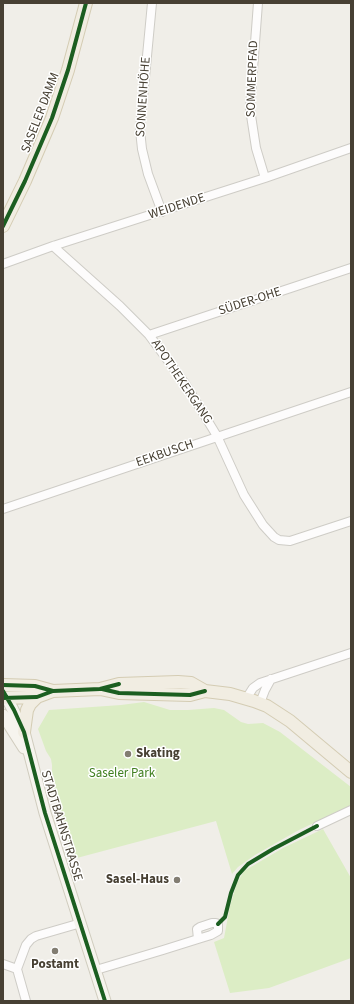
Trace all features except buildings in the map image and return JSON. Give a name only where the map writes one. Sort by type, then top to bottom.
[{"type":"main road","name":"SASELER DAMM","points":[[3,226],[25,181],[52,118],[68,70],[86,3]]},
{"type":"main road","points":[[3,685],[35,686],[53,691],[100,689],[119,693],[190,695],[205,691],[230,694],[260,703],[271,709],[295,725],[351,772]]},
{"type":"main road","points":[[4,695],[37,697],[53,691]]},
{"type":"main road","name":"STADTBAHNSTRASSE","points":[[4,695],[24,732],[45,813],[105,1001]]},
{"type":"main road","points":[[24,732],[26,710],[37,697]]},
{"type":"main road","name":"STADTBAHNSTRASSE","points":[[3,715],[18,738],[31,763]]},
{"type":"street","name":"SONNENHÖHE","points":[[152,3],[140,130],[142,149],[148,174],[162,212]]},
{"type":"street","name":"SOMMERPFAD","points":[[258,3],[250,110],[256,148],[265,178]]},
{"type":"street","name":"WEIDENDE","points":[[3,264],[53,246],[265,178],[351,148]]},
{"type":"street","name":"APOTHEKERGANG","points":[[53,246],[120,306],[149,335],[186,384],[217,436],[244,495],[274,537],[279,540],[290,541],[351,521]]},
{"type":"street","name":"SÜDER-OHE","points":[[149,335],[351,268]]},
{"type":"street","name":"EEKBUSCH","points":[[3,509],[351,392]]},
{"type":"street","points":[[246,699],[253,688],[260,683],[351,653]]},
{"type":"street","points":[[260,703],[271,679]]},
{"type":"street","points":[[317,826],[351,810]]},
{"type":"street","points":[[26,1001],[17,969],[26,945],[36,936],[81,923]]},
{"type":"street","points":[[96,970],[198,939]]},
{"type":"street","points":[[3,964],[17,969]]},
{"type":"green space","name":"Saseler Park","points":[[144,702],[170,710],[214,708],[224,710],[241,722],[248,724],[263,723],[280,732],[351,787],[351,805],[297,831],[255,855],[238,867],[232,874],[216,821],[73,859],[52,781],[51,759],[46,751],[38,729],[49,710]]},
{"type":"green space","points":[[323,829],[351,878],[351,958],[269,988],[230,993],[214,942],[224,938],[230,906],[237,883],[244,871],[283,848]]},
{"type":"cycle path","points":[[3,226],[25,181],[52,118],[68,70],[86,3]]},
{"type":"cycle path","points":[[3,685],[35,686],[53,691],[100,689],[119,684]]},
{"type":"cycle path","points":[[102,689],[119,693],[190,695],[205,691]]},
{"type":"cycle path","points":[[3,691],[24,732],[45,813],[105,1001]]},
{"type":"cycle path","points":[[3,698],[37,697],[53,691]]},
{"type":"cycle path","points":[[218,924],[225,917],[231,893],[238,875],[248,864],[317,826]]},
{"type":"place","name":"Skating","points":[[128,754]]},
{"type":"place","name":"Sasel-Haus","points":[[177,880]]},
{"type":"place","name":"Postamt","points":[[55,951]]}]
